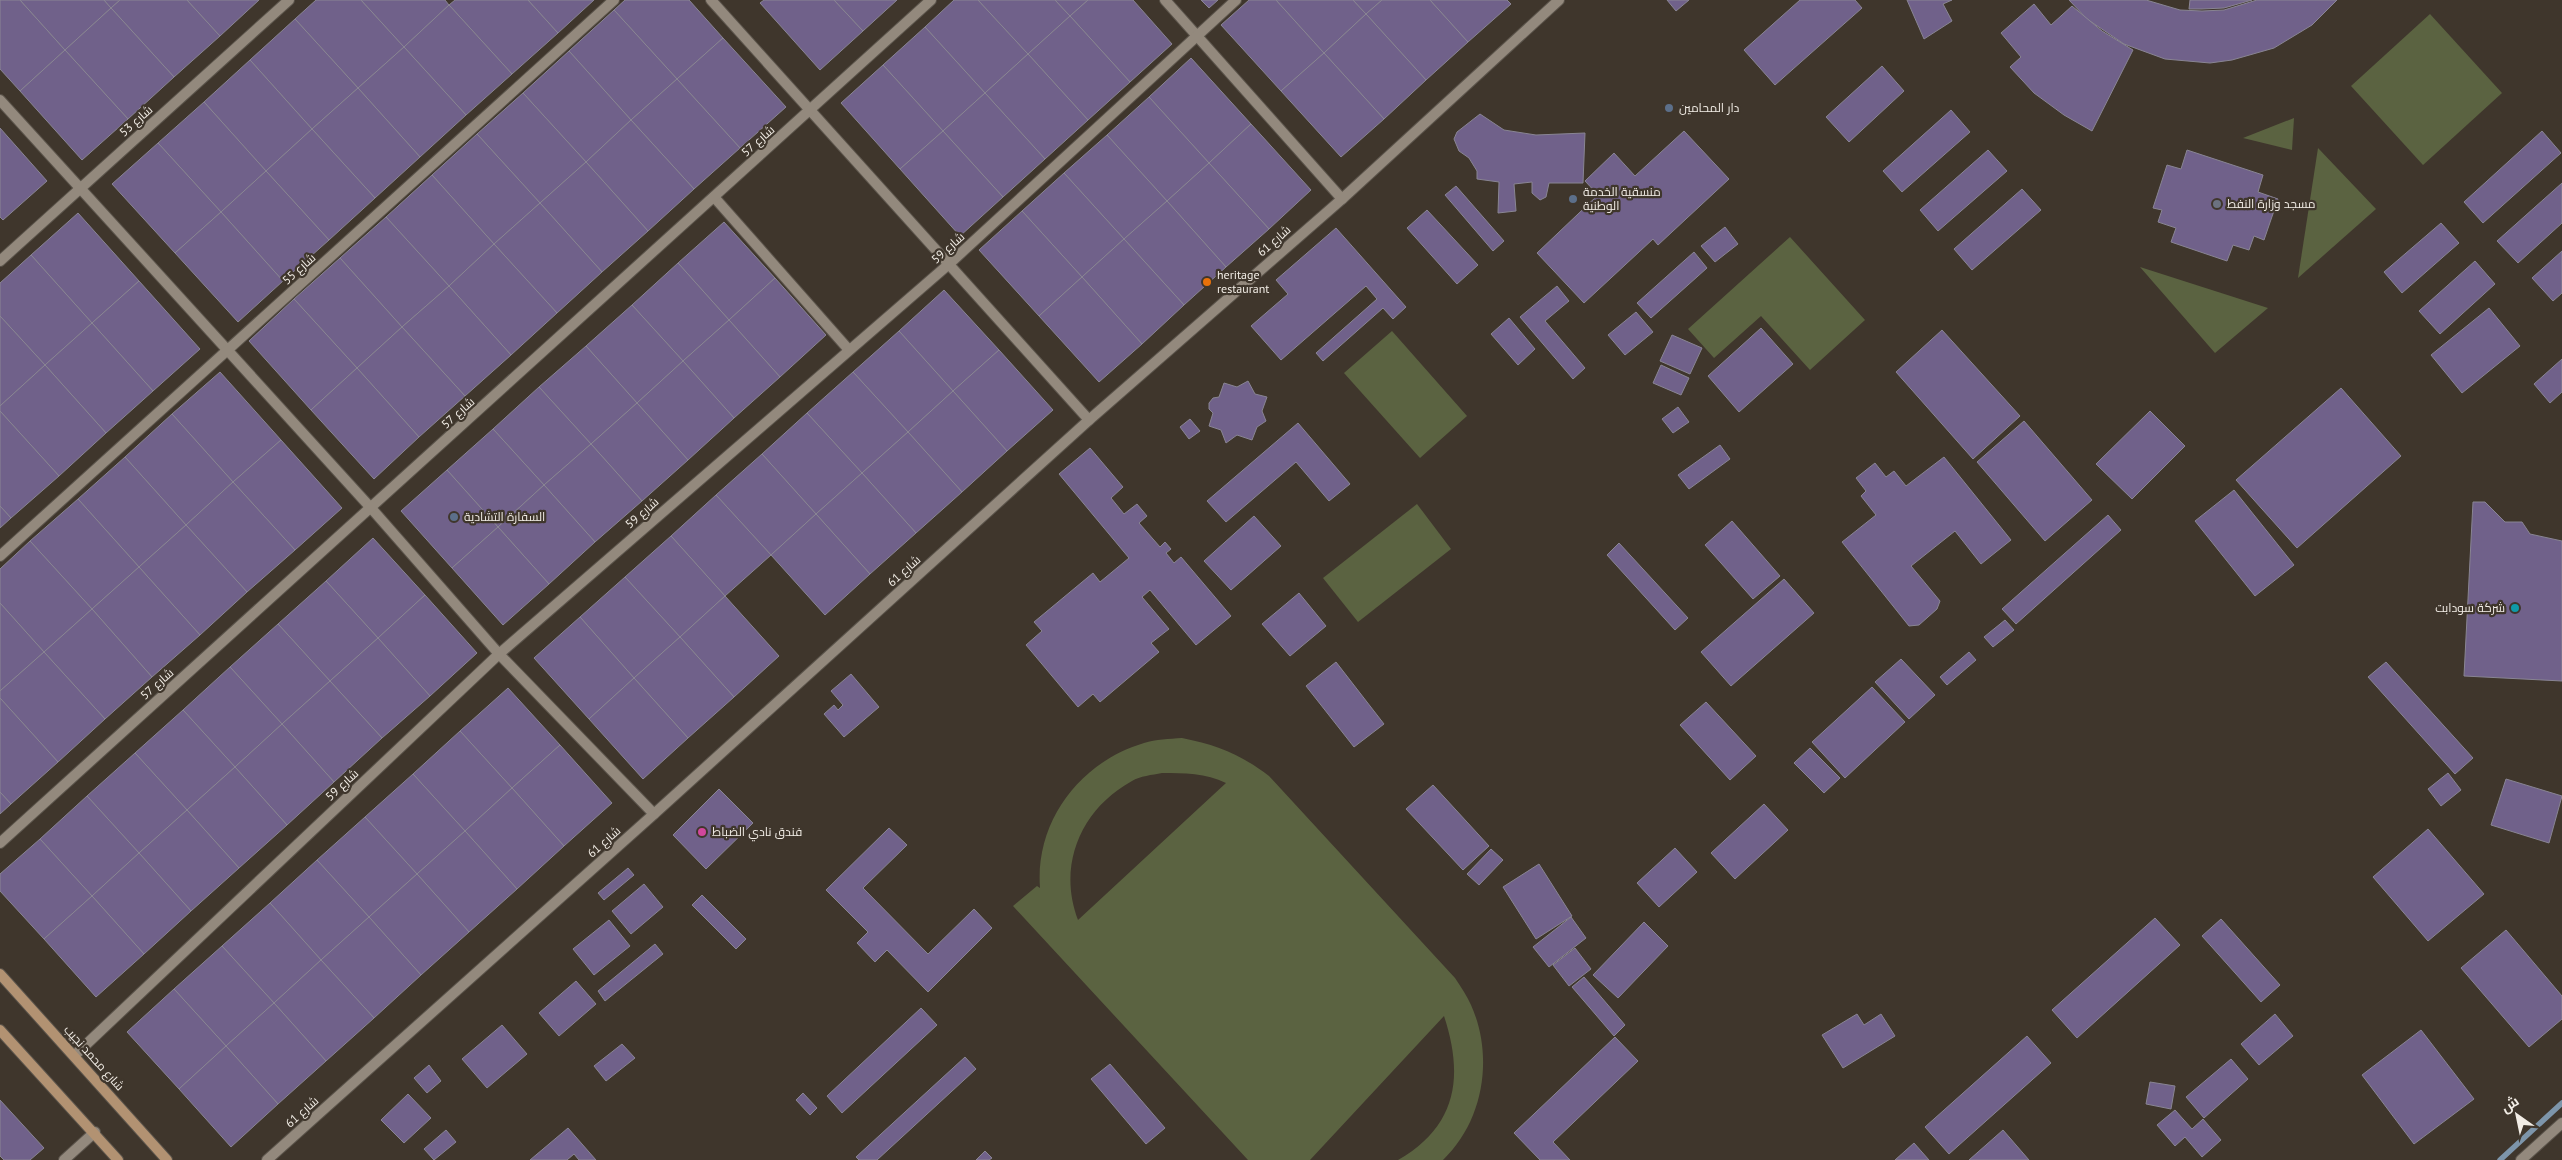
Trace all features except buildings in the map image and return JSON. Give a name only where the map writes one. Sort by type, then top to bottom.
[{"type":"main road","name":"شارع محمد نجيب","points":[[0,974],[167,1160]]},
{"type":"main road","points":[[1,1033],[95,1132],[118,1160]]},
{"type":"street","name":"شارع 53","points":[[0,261],[289,0]]},
{"type":"street","name":"شارع 55","points":[[0,556],[614,0]]},
{"type":"street","points":[[711,0],[1089,420]]},
{"type":"street","name":"شارع 57","points":[[0,843],[931,0]]},
{"type":"street","points":[[1165,0],[1342,199]]},
{"type":"street","name":"شارع 59","points":[[75,1056],[499,654],[949,264],[1236,0]]},
{"type":"street","name":"شارع 61","points":[[267,1160],[654,814],[1089,420],[1342,199],[1559,0]]},
{"type":"street","points":[[0,100],[371,508],[499,654],[654,814]]},
{"type":"street","points":[[714,198],[849,350]]},
{"type":"street","points":[[2520,1160],[2562,1123]]},
{"type":"street","points":[[64,1160],[95,1132]]},
{"type":"green space","points":[[2430,14],[2502,93],[2423,165],[2351,86]]},
{"type":"green space","points":[[2294,118],[2292,150],[2243,138]]},
{"type":"green space","points":[[2318,148],[2376,209],[2298,278]]},
{"type":"green space","points":[[1790,237],[1865,320],[1810,370],[1761,316],[1714,358],[1688,329]]},
{"type":"green space","points":[[2140,267],[2268,308],[2215,353]]},
{"type":"green space","points":[[1392,331],[1467,416],[1420,458],[1344,373]]},
{"type":"green space","points":[[1417,504],[1451,549],[1358,622],[1323,578]]},
{"type":"green space","points":[[1182,738],[1228,751],[1269,776],[1455,978],[1462,988],[1471,1005],[1482,1045],[1481,1087],[1476,1107],[1468,1126],[1457,1144],[1443,1160],[1398,1160],[1418,1147],[1433,1132],[1444,1116],[1451,1098],[1454,1079],[1454,1059],[1444,1016],[1310,1160],[1248,1160],[1013,906],[1037,886],[1040,888],[1040,863],[1045,840],[1054,818],[1066,798],[1082,780],[1100,764],[1121,752],[1149,742]],"holes":[[[1162,773],[1203,775],[1226,783],[1078,920],[1072,899],[1070,879],[1072,859],[1078,840],[1087,823],[1099,807],[1114,793],[1139,778]]]},
{"type":"waterway","points":[[2500,1160],[2562,1103]]},
{"type":"place","name":"دار المحامين","points":[[1669,108]]},
{"type":"place","name":"منسقية الخدمة الوطنية","points":[[1573,199]]},
{"type":"place","name":"مسجد وزارة النفط","points":[[2217,204]]},
{"type":"place","name":"heritage restaurant","points":[[1207,282]]},
{"type":"place","name":"السفارة التشادية","points":[[454,517]]},
{"type":"place","name":"شركة سودابت","points":[[2515,608]]},
{"type":"place","name":"فندق نادي الضباط","points":[[702,832]]}]
